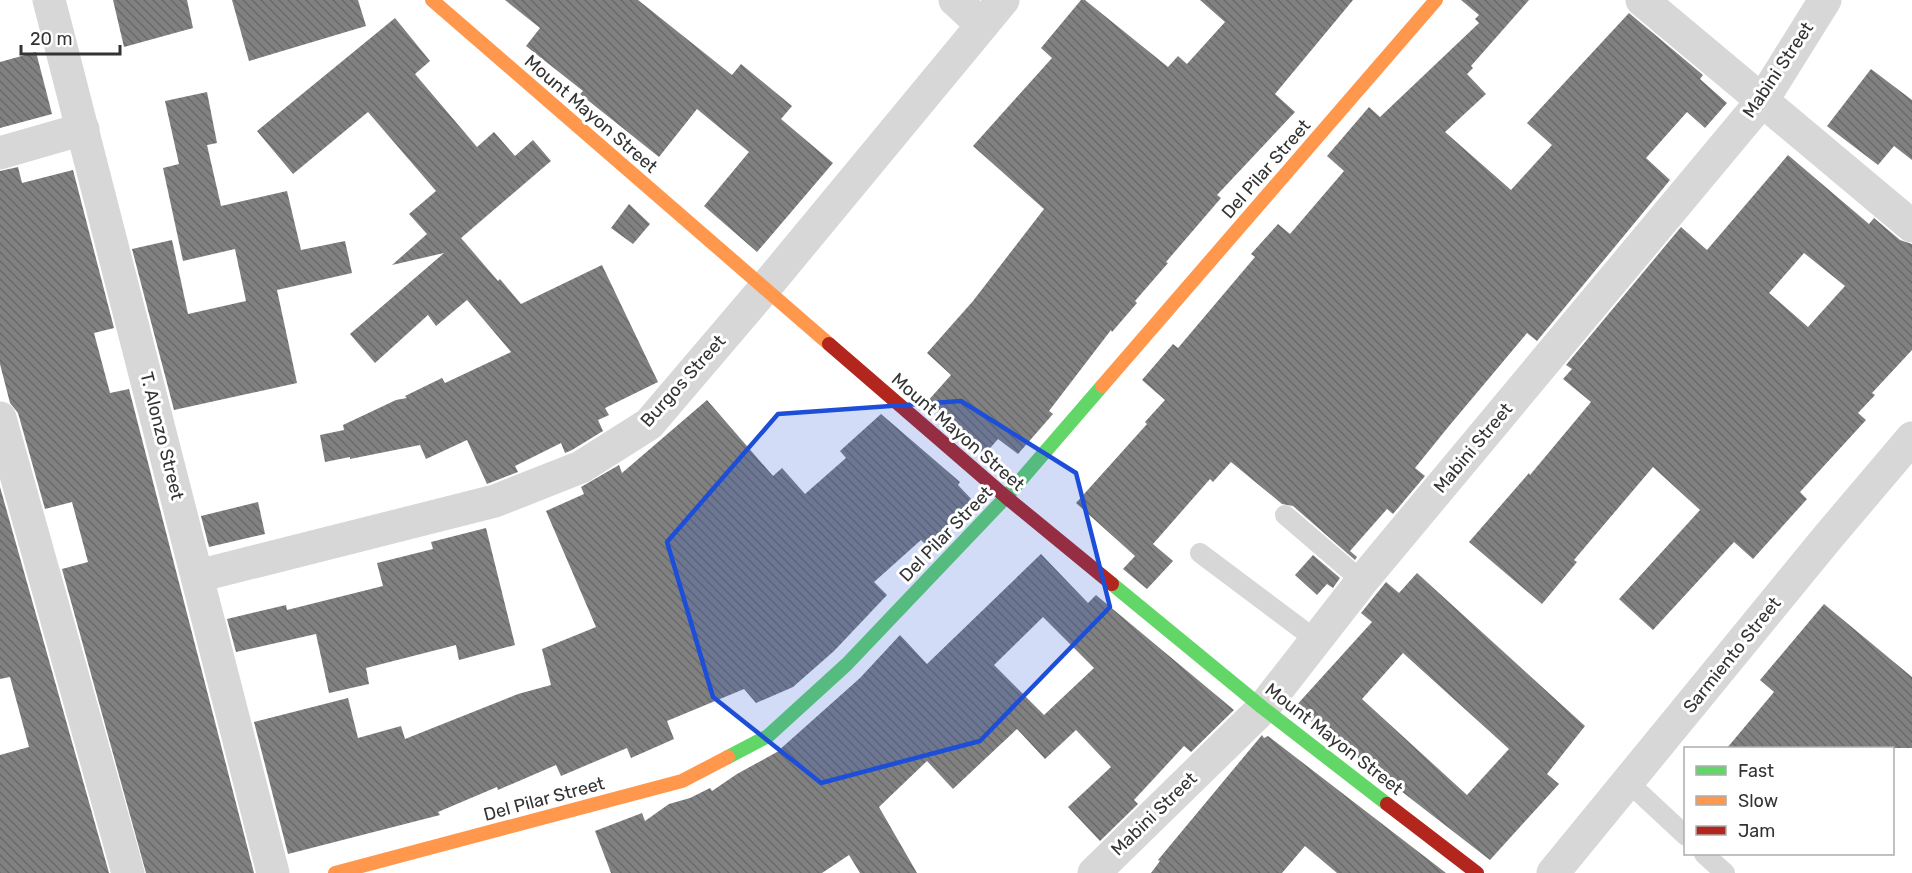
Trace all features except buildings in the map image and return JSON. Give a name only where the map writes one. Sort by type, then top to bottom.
[{"type":"street","name":"T. Alonzo Street","points":[[49,0],[273,873]]},
{"type":"street","name":"Mount Mayon Street","points":[[432,0],[1006,497],[1263,708],[1476,873]]},
{"type":"street","points":[[955,0],[982,25]]},
{"type":"street","name":"Burgos Street","points":[[198,576],[495,501],[581,467],[649,423],[764,289],[1003,0]]},
{"type":"street","name":"Del Pilar Street","points":[[335,873],[682,781],[768,736],[847,664],[1006,497],[1436,0]]},
{"type":"street","points":[[1642,0],[1912,226]]},
{"type":"street","name":"Mabini Street","points":[[1094,873],[1263,708],[1362,581],[1762,101],[1825,0]]},
{"type":"street","points":[[0,153],[83,129]]},
{"type":"street","points":[[0,418],[128,873]]},
{"type":"street","name":"Sarmiento Street","points":[[1553,873],[1912,438]]},
{"type":"lane","points":[[1285,515],[1362,581]]},
{"type":"lane","points":[[1200,553],[1316,640]]},
{"type":"lane","points":[[1628,782],[1684,834]]},
{"type":"lane","points":[[1705,855],[1725,873]]},
{"type":"highlighted area","points":[[961,401],[1076,473],[1110,607],[980,741],[821,783],[713,697],[667,542],[778,414]]},
{"type":"traffic: fast","points":[[728,757],[768,736],[847,664],[1006,497],[1102,386]]},
{"type":"traffic: fast","points":[[1112,584],[1263,708],[1387,804]]},
{"type":"traffic: slow","points":[[432,0],[829,344]]},
{"type":"traffic: slow","points":[[1102,386],[1436,0]]},
{"type":"traffic: slow","points":[[335,873],[682,781],[728,757]]},
{"type":"traffic: jam","points":[[829,344],[1006,497],[1112,584]]},
{"type":"traffic: jam","points":[[1387,804],[1477,873]]}]
